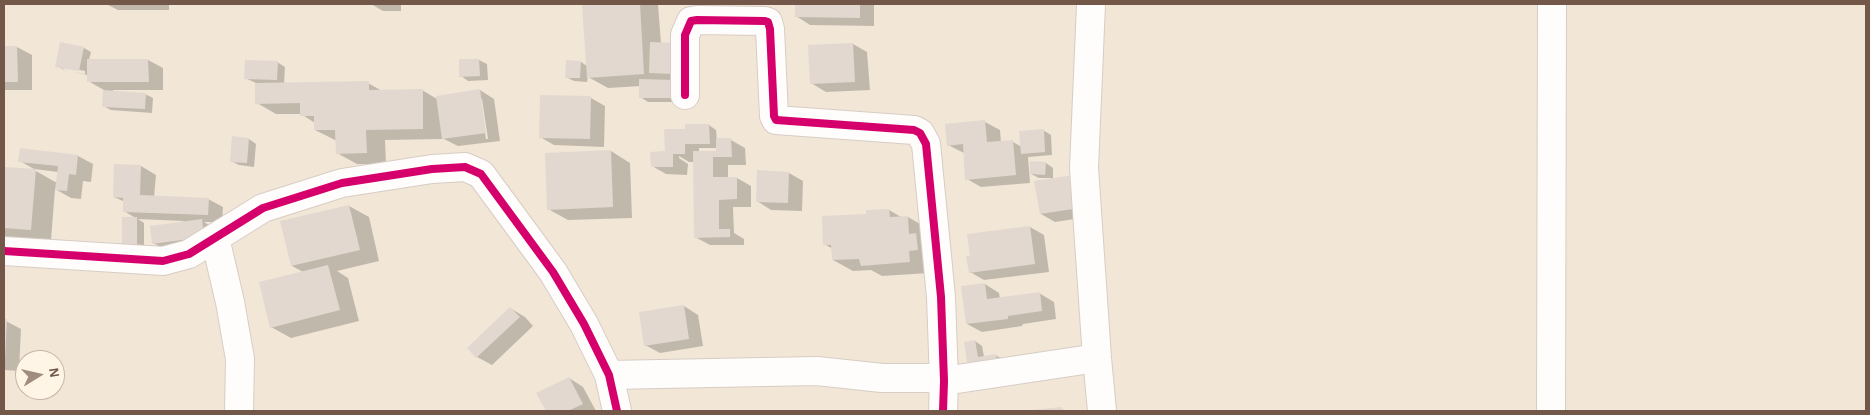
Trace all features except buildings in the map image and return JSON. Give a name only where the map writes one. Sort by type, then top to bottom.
[{"type":"street","points":[[1091,4],[1084,168],[1102,411]]},
{"type":"street","points":[[1551,411],[1552,4]]},
{"type":"street","points":[[685,95],[685,35],[690,21],[765,21],[768,22],[770,29],[774,116],[776,120],[914,130],[920,133],[926,144],[941,297],[944,381],[943,411]]},
{"type":"street","points":[[4,251],[163,261],[189,254],[263,208],[342,183],[432,169],[465,167],[481,174],[553,272],[584,324],[610,375],[617,411]]},
{"type":"street","points":[[214,238],[230,302],[240,359],[239,411]]},
{"type":"street","points":[[610,375],[816,371],[882,378],[930,378],[944,381],[1097,358]]},
{"type":"shaded area","points":[[4,4],[1866,4],[1866,411],[4,411]]},
{"type":"cycle path","points":[[685,95],[685,35],[691,21],[765,21],[768,22],[770,29],[774,116],[776,120],[914,130],[920,133],[926,144],[941,297],[944,381],[943,411]]},
{"type":"cycle path","points":[[4,251],[163,261],[189,254],[263,208],[342,183],[432,169],[465,167],[481,174],[553,272],[584,324],[609,375],[617,411]]}]
